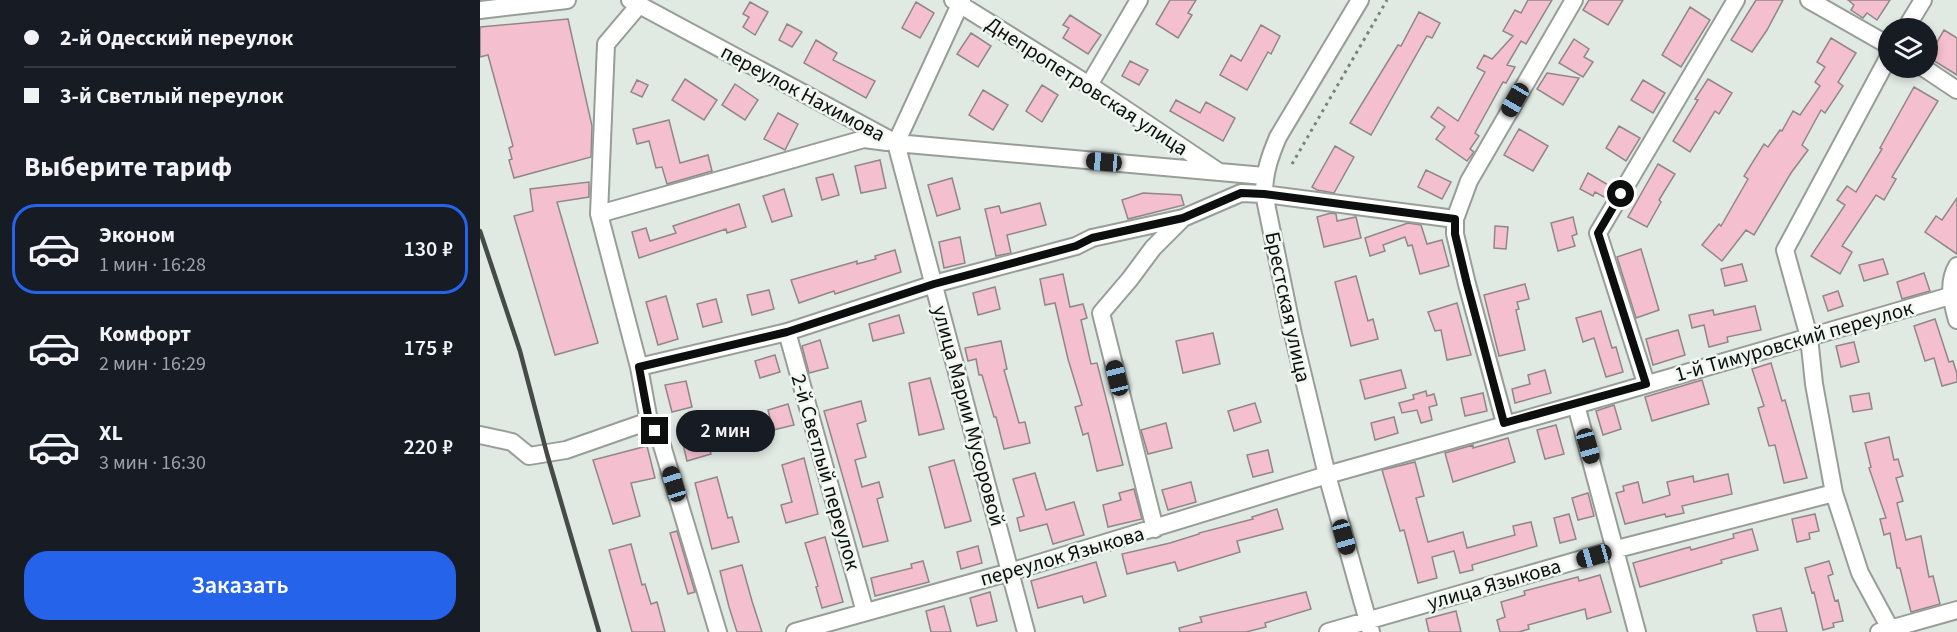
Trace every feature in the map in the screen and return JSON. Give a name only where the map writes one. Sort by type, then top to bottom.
[{"type":"street","points":[[480,10],[567,0]]},
{"type":"street","points":[[1089,85],[1139,0]]},
{"type":"street","name":"Брестская улица","points":[[1360,0],[1278,137],[1264,176],[1264,194],[1293,334],[1327,475],[1369,626]]},
{"type":"street","points":[[1504,423],[1467,284],[1455,234],[1455,219],[1468,180],[1574,0]]},
{"type":"street","points":[[1646,384],[1598,233],[1736,0]]},
{"type":"street","points":[[1809,0],[1878,39]]},
{"type":"street","points":[[1912,18],[1923,0]]},
{"type":"street","points":[[599,214],[864,140],[896,143],[958,1]]},
{"type":"street","name":"Днепропетровская улица","points":[[958,1],[1220,173]]},
{"type":"street","points":[[634,2],[606,45],[599,214],[639,367],[649,421],[662,442],[718,632]]},
{"type":"street","name":"переулок Нахимова","points":[[634,2],[896,143],[1264,176]]},
{"type":"street","points":[[1878,77],[1785,250],[1809,337],[1814,384],[1834,493],[1860,573],[1887,631],[1957,610]]},
{"type":"street","points":[[1938,77],[1957,90]]},
{"type":"street","name":"улица Марии Мусоровой","points":[[896,143],[1026,632]]},
{"type":"street","points":[[639,367],[787,332],[934,284],[1076,246],[1092,238],[1183,218],[1241,193],[1455,219]]},
{"type":"street","points":[[1155,529],[1101,313],[1153,248],[1183,218]]},
{"type":"street","points":[[1957,266],[1950,296],[1957,320]]},
{"type":"street","name":"1-й Тимуровский переулок","points":[[1327,475],[1950,296]]},
{"type":"street","name":"2-й Светлый переулок","points":[[787,332],[865,612]]},
{"type":"street","points":[[1576,405],[1638,632]]},
{"type":"street","points":[[480,435],[512,442],[529,456],[566,450],[649,421]]},
{"type":"street","name":"переулок Языкова","points":[[795,632],[1010,572],[1327,475]]},
{"type":"street","name":"улица Языкова","points":[[1328,632],[1369,626],[1617,549],[1834,493]]},
{"type":"path","points":[[1292,164],[1387,0]]},
{"type":"building","points":[[1170,0],[1196,0],[1188,13],[1192,15],[1178,38],[1156,24]]},
{"type":"building","points":[[1528,0],[1552,0],[1526,44],[1521,41],[1507,65],[1515,67],[1506,83],[1503,82],[1475,133],[1479,136],[1470,149],[1474,152],[1467,161],[1436,139],[1445,127],[1431,117],[1438,107],[1458,121],[1485,72],[1477,68],[1484,55],[1492,59],[1513,36],[1503,31],[1515,10],[1521,13]]},
{"type":"building","points":[[1589,0],[1623,0],[1608,25],[1583,10]]},
{"type":"building","points":[[1756,0],[1783,0],[1752,52],[1731,40]]},
{"type":"building","points":[[1848,0],[1890,0],[1877,20],[1867,13],[1863,18],[1851,10],[1854,5]]},
{"type":"building","points":[[750,2],[768,12],[755,35],[743,27],[749,17],[743,14]]},
{"type":"building","points":[[916,2],[934,13],[920,38],[902,28]]},
{"type":"building","points":[[1690,7],[1710,20],[1681,67],[1662,55]]},
{"type":"building","points":[[1419,12],[1440,23],[1432,38],[1427,36],[1371,135],[1350,123],[1398,45],[1401,46]]},
{"type":"building","points":[[1070,15],[1101,35],[1088,54],[1063,38],[1069,28],[1063,25]]},
{"type":"building","points":[[568,19],[592,126],[591,157],[514,178],[509,160],[512,159],[509,148],[513,146],[488,55],[480,57],[480,27]]},
{"type":"building","points":[[787,24],[802,32],[792,47],[779,40]]},
{"type":"building","points":[[1261,25],[1280,36],[1271,54],[1268,52],[1247,90],[1220,75],[1231,55],[1241,61]]},
{"type":"building","points":[[1944,30],[1957,38],[1957,75],[1938,63],[1938,40]]},
{"type":"building","points":[[971,33],[991,46],[978,67],[957,54]]},
{"type":"building","points":[[1831,38],[1856,53],[1838,82],[1843,86],[1825,113],[1821,110],[1802,145],[1808,150],[1791,173],[1754,235],[1746,230],[1722,261],[1702,245],[1719,224],[1721,226],[1748,179],[1744,176],[1764,144],[1768,147],[1780,130],[1782,131],[1793,111],[1800,115],[1820,86],[1815,82],[1825,67],[1817,62]]},
{"type":"building","points":[[1574,39],[1589,49],[1584,57],[1593,62],[1583,77],[1559,63]]},
{"type":"building","points":[[816,40],[837,53],[833,60],[875,81],[866,98],[804,63]]},
{"type":"building","points":[[1130,61],[1148,70],[1139,85],[1122,76]]},
{"type":"building","points":[[1547,73],[1579,78],[1563,105],[1537,89]]},
{"type":"building","points":[[685,79],[717,100],[704,120],[672,100]]},
{"type":"building","points":[[1708,79],[1732,93],[1719,114],[1715,111],[1690,152],[1673,141]]},
{"type":"building","points":[[637,80],[648,85],[642,97],[631,92]]},
{"type":"building","points":[[1643,80],[1665,93],[1653,113],[1631,100]]},
{"type":"building","points":[[735,84],[758,100],[745,120],[722,105]]},
{"type":"building","points":[[1042,85],[1058,95],[1042,122],[1026,111]]},
{"type":"building","points":[[1914,87],[1938,101],[1892,177],[1896,179],[1884,200],[1876,195],[1842,246],[1852,252],[1840,274],[1811,256],[1845,205],[1837,200],[1847,186],[1856,192],[1882,149],[1880,148]]},
{"type":"building","points":[[983,90],[1008,105],[993,130],[969,115]]},
{"type":"building","points":[[1176,100],[1200,113],[1206,102],[1235,118],[1223,141],[1170,111]]},
{"type":"building","points":[[778,113],[798,124],[785,150],[764,139]]},
{"type":"building","points":[[669,120],[680,163],[708,155],[712,171],[667,184],[662,167],[656,168],[649,141],[637,144],[633,129]]},
{"type":"building","points":[[1619,126],[1640,138],[1626,161],[1606,148]]},
{"type":"building","points":[[1519,129],[1548,146],[1533,171],[1504,155]]},
{"type":"building","points":[[1335,146],[1354,157],[1334,193],[1317,190],[1312,187]]},
{"type":"building","points":[[880,160],[886,188],[861,193],[855,166]]},
{"type":"building","points":[[1658,164],[1675,174],[1659,200],[1661,202],[1647,227],[1628,217]]},
{"type":"building","points":[[1426,170],[1451,182],[1442,199],[1418,187]]},
{"type":"building","points":[[1588,173],[1610,186],[1604,197],[1595,192],[1593,196],[1580,189]]},
{"type":"building","points":[[833,174],[839,195],[822,200],[816,178]]},
{"type":"building","points":[[952,178],[960,209],[937,216],[928,185]]},
{"type":"building","points":[[589,182],[589,197],[557,202],[598,343],[555,355],[514,216],[533,211],[530,189]]},
{"type":"building","points":[[784,189],[792,216],[772,222],[763,196]]},
{"type":"building","points":[[1143,193],[1181,195],[1184,205],[1128,219],[1122,200]]},
{"type":"building","points":[[1957,198],[1957,254],[1925,232],[1936,216],[1942,220]]},
{"type":"building","points":[[1040,203],[1046,225],[1007,235],[1011,253],[996,256],[985,209],[999,206],[1001,213]]},
{"type":"building","points":[[739,204],[746,227],[727,233],[726,229],[639,258],[632,232],[646,228],[650,241],[676,233],[673,226]]},
{"type":"building","points":[[1336,214],[1337,221],[1356,217],[1361,238],[1324,247],[1317,217]]},
{"type":"building","points":[[1573,217],[1577,234],[1572,236],[1575,246],[1558,251],[1551,223]]},
{"type":"building","points":[[1408,223],[1421,225],[1427,244],[1442,240],[1449,266],[1420,274],[1412,245],[1408,246],[1405,237],[1383,245],[1385,251],[1370,256],[1365,238]]},
{"type":"building","points":[[1495,226],[1508,227],[1506,249],[1494,248]]},
{"type":"building","points":[[960,237],[965,263],[944,268],[939,242]]},
{"type":"building","points":[[1641,249],[1659,310],[1636,318],[1617,257]]},
{"type":"building","points":[[895,250],[901,272],[835,294],[834,291],[799,303],[791,280],[857,261],[857,264],[876,259],[875,256]]},
{"type":"building","points":[[1883,259],[1888,274],[1864,281],[1859,265]]},
{"type":"building","points":[[1742,264],[1747,281],[1725,286],[1721,269]]},
{"type":"building","points":[[1924,273],[1930,291],[1902,299],[1897,282]]},
{"type":"building","points":[[1063,274],[1070,307],[1083,304],[1087,318],[1081,320],[1091,364],[1097,363],[1123,465],[1097,471],[1088,433],[1083,435],[1075,407],[1082,405],[1055,303],[1045,305],[1040,279]]},
{"type":"building","points":[[1356,276],[1368,321],[1373,319],[1378,339],[1351,346],[1335,282]]},
{"type":"building","points":[[1525,284],[1529,299],[1517,302],[1519,309],[1516,310],[1525,350],[1499,356],[1484,295]]},
{"type":"building","points":[[995,287],[1000,309],[978,315],[973,293]]},
{"type":"building","points":[[769,290],[774,309],[752,315],[747,295]]},
{"type":"building","points":[[1838,291],[1843,306],[1828,311],[1823,296]]},
{"type":"building","points":[[666,296],[678,339],[658,345],[646,302]]},
{"type":"building","points":[[716,299],[722,322],[703,327],[697,304]]},
{"type":"building","points":[[1457,303],[1471,355],[1447,360],[1441,330],[1435,331],[1428,312]]},
{"type":"building","points":[[1755,306],[1761,330],[1727,337],[1728,342],[1709,347],[1704,325],[1692,328],[1689,315],[1713,310],[1714,315]]},
{"type":"building","points":[[1601,311],[1612,348],[1616,347],[1623,372],[1606,377],[1594,338],[1583,342],[1576,318]]},
{"type":"building","points":[[899,315],[904,333],[873,341],[869,324]]},
{"type":"building","points":[[1935,319],[1949,362],[1953,361],[1957,374],[1957,382],[1942,386],[1934,358],[1925,361],[1914,326]]},
{"type":"building","points":[[1678,330],[1685,355],[1653,365],[1646,339]]},
{"type":"building","points":[[1213,333],[1220,364],[1183,373],[1176,341]]},
{"type":"building","points":[[820,340],[828,368],[809,373],[802,346]]},
{"type":"building","points":[[1001,341],[1007,369],[1004,370],[1019,423],[1025,422],[1030,443],[1004,449],[982,375],[979,375],[976,359],[968,361],[965,348]]},
{"type":"building","points":[[1854,342],[1859,362],[1841,367],[1836,346]]},
{"type":"building","points":[[775,355],[780,372],[760,378],[755,361]]},
{"type":"building","points":[[1771,363],[1782,401],[1785,400],[1807,478],[1784,483],[1775,445],[1769,446],[1758,408],[1764,406],[1752,369]]},
{"type":"building","points":[[1401,370],[1406,388],[1365,399],[1360,380]]},
{"type":"building","points":[[1545,370],[1551,393],[1515,403],[1512,389],[1530,384],[1528,375]]},
{"type":"building","points":[[930,378],[944,429],[919,435],[909,383]]},
{"type":"building","points":[[1702,380],[1709,404],[1652,421],[1645,397]]},
{"type":"building","points":[[686,381],[692,407],[672,412],[665,385]]},
{"type":"building","points":[[1426,391],[1427,396],[1434,394],[1437,405],[1429,407],[1432,420],[1421,423],[1417,410],[1402,413],[1399,403],[1414,399],[1413,395]]},
{"type":"building","points":[[1483,393],[1487,411],[1465,416],[1461,398]]},
{"type":"building","points":[[1869,393],[1872,409],[1853,412],[1850,396]]},
{"type":"building","points":[[861,401],[866,421],[857,424],[866,457],[855,460],[862,487],[879,482],[883,497],[877,499],[888,541],[863,547],[824,411]]},
{"type":"building","points":[[1255,403],[1261,422],[1234,431],[1228,411]]},
{"type":"building","points":[[788,404],[794,425],[773,430],[768,410]]},
{"type":"building","points":[[1614,405],[1621,429],[1603,435],[1596,411]]},
{"type":"building","points":[[1394,417],[1398,433],[1375,440],[1371,423]]},
{"type":"building","points":[[1166,423],[1172,448],[1148,454],[1141,430]]},
{"type":"building","points":[[1556,425],[1564,454],[1545,459],[1537,430]]},
{"type":"building","points":[[705,434],[711,454],[687,461],[682,440]]},
{"type":"building","points":[[1889,437],[1894,460],[1898,459],[1903,476],[1896,478],[1903,501],[1897,503],[1906,540],[1921,536],[1929,577],[1933,576],[1940,604],[1911,612],[1900,568],[1897,568],[1890,533],[1884,535],[1880,519],[1886,518],[1869,468],[1871,467],[1865,443]]},
{"type":"building","points":[[1508,438],[1515,462],[1453,482],[1445,453]]},
{"type":"building","points":[[647,446],[655,478],[631,483],[640,516],[613,524],[593,460]]},
{"type":"building","points":[[1268,450],[1273,472],[1253,477],[1247,455]]},
{"type":"building","points":[[804,458],[818,514],[786,523],[781,505],[792,502],[782,465]]},
{"type":"building","points":[[954,460],[971,521],[945,528],[929,467]]},
{"type":"building","points":[[1415,462],[1424,496],[1416,498],[1428,542],[1463,532],[1467,548],[1515,535],[1513,526],[1531,522],[1537,546],[1472,565],[1473,570],[1460,573],[1454,551],[1432,557],[1437,578],[1418,583],[1404,530],[1400,531],[1382,470]]},
{"type":"building","points":[[1035,473],[1046,510],[1074,502],[1084,535],[1053,544],[1047,524],[1020,531],[1017,518],[1024,516],[1013,479]]},
{"type":"building","points":[[1728,474],[1732,494],[1682,506],[1684,513],[1666,517],[1665,514],[1625,524],[1616,493],[1624,491],[1623,486],[1638,482],[1643,503],[1670,495],[1667,482],[1693,476],[1694,482]]},
{"type":"building","points":[[717,477],[728,518],[732,517],[739,542],[712,549],[695,483]]},
{"type":"building","points":[[1191,482],[1196,502],[1168,510],[1162,490]]},
{"type":"building","points":[[1134,489],[1142,519],[1108,527],[1103,505],[1121,500],[1119,493]]},
{"type":"building","points":[[1588,493],[1594,516],[1578,520],[1572,498]]},
{"type":"building","points":[[1277,509],[1283,529],[1237,541],[1240,552],[1178,571],[1175,562],[1127,574],[1122,554],[1253,519],[1252,517]]},
{"type":"building","points":[[1569,514],[1576,539],[1560,543],[1554,518]]},
{"type":"building","points":[[1815,514],[1819,531],[1809,533],[1810,539],[1797,542],[1792,519]]},
{"type":"building","points":[[1752,529],[1758,550],[1640,587],[1633,563],[1690,547],[1691,550],[1734,538],[1733,534]]},
{"type":"building","points":[[677,531],[695,592],[688,594],[670,533]]},
{"type":"building","points":[[825,537],[843,602],[822,608],[805,543]]},
{"type":"building","points":[[631,544],[642,585],[645,584],[651,604],[657,602],[665,632],[632,632],[609,550]]},
{"type":"building","points":[[978,546],[982,563],[961,569],[957,552]]},
{"type":"building","points":[[923,561],[929,582],[875,596],[871,578],[912,568],[911,564]]},
{"type":"building","points":[[1829,561],[1833,574],[1828,576],[1835,601],[1838,600],[1843,621],[1833,623],[1834,627],[1823,630],[1814,592],[1812,593],[1805,568]]},
{"type":"building","points":[[1096,562],[1106,596],[1084,603],[1082,596],[1038,608],[1031,581]]},
{"type":"building","points":[[742,565],[762,632],[737,632],[729,607],[720,571]]},
{"type":"building","points":[[1600,575],[1611,612],[1587,619],[1585,609],[1528,625],[1529,629],[1519,632],[1500,632],[1497,620],[1505,617],[1501,602],[1525,595],[1524,591],[1578,577],[1579,581]]},
{"type":"building","points":[[990,592],[997,621],[977,626],[970,598]]},
{"type":"building","points":[[1306,592],[1311,609],[1265,623],[1266,627],[1246,632],[1180,632],[1179,628],[1202,622],[1200,617]]},
{"type":"building","points":[[944,606],[951,632],[931,632],[926,611]]},
{"type":"building","points":[[1781,608],[1787,632],[1757,632],[1753,615]]},
{"type":"building","points":[[1456,611],[1461,632],[1429,632],[1426,619]]},
{"type":"railway","points":[[480,231],[520,351],[547,454],[599,632]]},
{"type":"route","points":[[655,431],[649,421],[639,367],[787,332],[934,284],[1076,246],[1092,238],[1183,218],[1241,193],[1455,219],[1455,234],[1467,284],[1504,423],[1646,384],[1598,233],[1621,194]]}]
